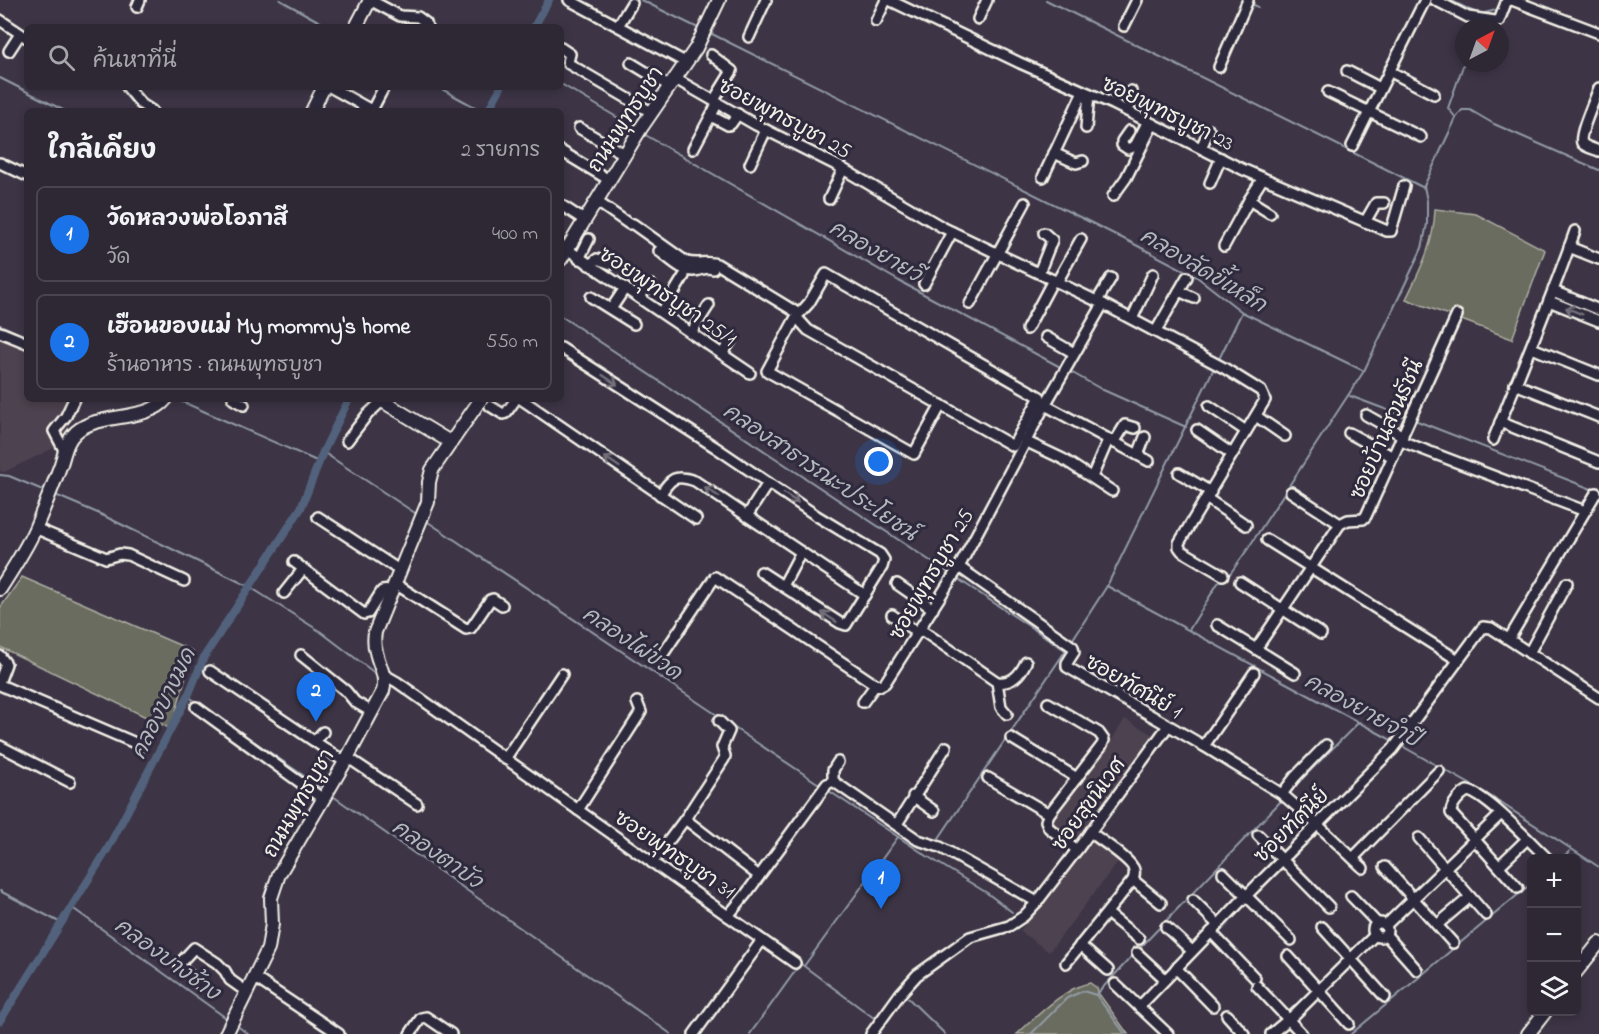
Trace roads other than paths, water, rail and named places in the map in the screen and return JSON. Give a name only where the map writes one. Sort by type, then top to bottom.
[{"type":"main road","points":[[358,24],[370,0]]},
{"type":"main road","name":"ถนนพุทธบูชา","points":[[564,250],[639,130],[696,48],[719,0]]},
{"type":"main road","points":[[314,108],[322,90]]},
{"type":"main road","points":[[0,589],[35,528],[62,463],[64,450],[77,431],[91,424],[145,411],[161,402]]},
{"type":"main road","points":[[384,402],[450,442]]},
{"type":"main road","name":"ถนนพุทธบูชา","points":[[227,1032],[268,949],[272,924],[273,887],[383,691],[385,685],[376,653],[375,632],[428,502],[432,470],[450,442],[485,402]]},
{"type":"main road","points":[[1581,966],[1599,944]]},
{"type":"main road","points":[[1528,1034],[1541,1016]]},
{"type":"street","points":[[370,0],[400,16],[418,17],[426,24]]},
{"type":"street","points":[[569,0],[685,62]]},
{"type":"street","points":[[749,37],[766,0]]},
{"type":"street","points":[[876,21],[888,0]]},
{"type":"street","name":"ซอยพุทธบูชา 23","points":[[888,0],[1128,111],[1263,178],[1387,231],[1391,231],[1404,186]]},
{"type":"street","points":[[978,19],[987,0]]},
{"type":"street","points":[[1124,26],[1137,0]]},
{"type":"street","points":[[1219,67],[1248,0]]},
{"type":"street","points":[[1352,146],[1425,0]]},
{"type":"street","points":[[1435,0],[1468,17],[1499,21],[1507,0],[1512,0],[1599,33]]},
{"type":"street","points":[[1540,10],[1544,0]]},
{"type":"street","points":[[618,26],[632,3]]},
{"type":"street","points":[[0,20],[24,36],[9,51]]},
{"type":"street","points":[[564,50],[569,52],[569,64],[651,112]]},
{"type":"street","points":[[693,148],[732,71],[711,55]]},
{"type":"street","name":"ซอยพุทธบูชา 25","points":[[631,63],[672,82],[714,108],[738,114],[843,169],[894,201],[952,232],[1156,331],[1261,391],[1265,400],[1181,538],[1179,547],[1222,575]]},
{"type":"street","points":[[1347,71],[1380,88]]},
{"type":"street","points":[[1389,71],[1434,94]]},
{"type":"street","points":[[1599,88],[1581,138],[1584,145],[1599,151]]},
{"type":"street","points":[[129,90],[147,108]]},
{"type":"street","points":[[335,90],[367,108]]},
{"type":"street","points":[[374,108],[382,90]]},
{"type":"street","points":[[1128,111],[1131,91]]},
{"type":"street","points":[[1328,92],[1421,137]]},
{"type":"street","points":[[1086,93],[1086,128]]},
{"type":"street","points":[[1043,177],[1086,93]]},
{"type":"street","points":[[714,108],[728,125],[738,114]]},
{"type":"street","points":[[1129,131],[1122,141],[1122,145],[1128,149],[1135,146],[1151,123]]},
{"type":"street","points":[[1113,196],[1126,178],[1151,123]]},
{"type":"street","points":[[579,128],[624,154]]},
{"type":"street","points":[[750,164],[766,130]]},
{"type":"street","points":[[1201,148],[1209,130]]},
{"type":"street","points":[[564,153],[609,180]]},
{"type":"street","points":[[1054,153],[1076,163],[1083,160]]},
{"type":"street","points":[[1210,183],[1221,158]]},
{"type":"street","points":[[0,164],[24,175]]},
{"type":"street","points":[[829,198],[843,169]]},
{"type":"street","points":[[1224,246],[1263,178]]},
{"type":"street","points":[[1249,200],[1270,213]]},
{"type":"street","points":[[596,201],[685,261],[695,264],[711,262],[717,264],[797,316],[808,330],[941,405],[1012,446],[1040,397],[826,274],[809,303],[797,316],[767,371],[914,454],[941,405]]},
{"type":"street","points":[[970,304],[1025,202]]},
{"type":"street","points":[[1365,222],[1376,203],[1384,203]]},
{"type":"street","points":[[564,207],[584,220]]},
{"type":"street","points":[[1493,440],[1532,348],[1575,231]]},
{"type":"street","points":[[924,284],[952,232]]},
{"type":"street","points":[[1039,273],[1052,240],[1044,233]]},
{"type":"street","points":[[579,258],[589,239]]},
{"type":"street","points":[[1027,329],[1081,239]]},
{"type":"street","points":[[1569,247],[1599,259]]},
{"type":"street","name":"ซอยพุทธบูชา 25/1","points":[[564,251],[579,258],[638,296],[750,373]]},
{"type":"street","points":[[589,265],[597,259],[611,264]]},
{"type":"street","points":[[1132,319],[1153,274]]},
{"type":"street","points":[[662,312],[684,276]]},
{"type":"street","points":[[1156,331],[1187,277]]},
{"type":"street","points":[[1100,302],[1111,278]]},
{"type":"street","points":[[638,296],[651,285]]},
{"type":"street","points":[[611,309],[624,288]]},
{"type":"street","points":[[1179,291],[1194,298]]},
{"type":"street","points":[[1551,296],[1598,315]]},
{"type":"street","points":[[591,297],[634,324]]},
{"type":"street","name":"ซอยพุทธบูชา 25","points":[[863,702],[876,684],[880,686],[890,678],[959,567],[1100,302]]},
{"type":"street","points":[[691,333],[709,305]]},
{"type":"street","name":"ซอยบ้านสวนรัชนี","points":[[1256,649],[1340,524],[1347,520],[1363,519],[1366,516],[1457,315]]},
{"type":"street","points":[[0,332],[24,342]]},
{"type":"street","points":[[1046,337],[1074,353]]},
{"type":"street","points":[[722,354],[732,339]]},
{"type":"street","points":[[1532,348],[1599,375]]},
{"type":"street","points":[[564,350],[880,554],[884,560],[850,622],[846,625],[761,572]]},
{"type":"street","points":[[1515,384],[1599,417]]},
{"type":"street","points":[[64,450],[54,431],[66,416],[73,402]]},
{"type":"street","points":[[238,402],[244,405]]},
{"type":"street","points":[[347,441],[379,402]]},
{"type":"street","points":[[485,402],[503,414],[514,402]]},
{"type":"street","points":[[525,402],[696,519]]},
{"type":"street","points":[[1045,405],[1149,461]]},
{"type":"street","points":[[1209,406],[1246,431]]},
{"type":"street","points":[[1366,415],[1402,438],[1585,511]]},
{"type":"street","points":[[66,416],[77,431]]},
{"type":"street","points":[[1256,416],[1285,436]]},
{"type":"street","points":[[1500,422],[1599,462]]},
{"type":"street","points":[[1092,477],[1109,441],[1125,425],[1135,428]]},
{"type":"street","points":[[1103,427],[1109,441]]},
{"type":"street","points":[[1197,430],[1232,454]]},
{"type":"street","points":[[1349,433],[1393,457]]},
{"type":"street","points":[[1138,455],[1145,437]]},
{"type":"street","points":[[1025,441],[1054,454],[1112,491]]},
{"type":"street","points":[[1179,473],[1246,525]]},
{"type":"street","points":[[660,495],[672,480],[684,477],[695,481],[865,595]]},
{"type":"street","points":[[747,516],[768,483]]},
{"type":"street","points":[[1291,492],[1340,524]]},
{"type":"street","points":[[1596,493],[1509,639],[1599,698]]},
{"type":"street","points":[[318,517],[399,570]]},
{"type":"street","points":[[35,528],[106,558],[120,554],[129,555],[184,581]]},
{"type":"street","points":[[1267,540],[1458,660]]},
{"type":"street","points":[[783,586],[801,552]]},
{"type":"street","points":[[294,562],[364,614],[368,613],[382,591],[392,586],[465,629],[471,628],[490,600],[494,599],[502,605]]},
{"type":"street","name":"ซอยทัศนีย์ 1","points":[[959,567],[1066,642],[1074,652],[1066,663],[1067,667],[1164,732],[1204,746],[1282,794],[1363,868]]},
{"type":"street","points":[[284,593],[303,569]]},
{"type":"street","points":[[658,660],[715,577],[876,684]]},
{"type":"street","points":[[1240,582],[1321,634]]},
{"type":"street","points":[[1529,653],[1567,583]]},
{"type":"street","points":[[897,584],[933,609]]},
{"type":"street","points":[[892,615],[997,682],[1010,681],[1020,674],[1026,662]]},
{"type":"street","points":[[1217,626],[1295,673]]},
{"type":"street","name":"ซอยทัศนีย์","points":[[1139,1007],[1282,859],[1393,749],[1483,627],[1491,628],[1509,639]]},
{"type":"street","points":[[301,655],[346,691],[355,702],[372,712]]},
{"type":"street","points":[[0,656],[6,664],[0,680]]},
{"type":"street","points":[[210,671],[315,741],[417,804]]},
{"type":"street","points":[[1204,746],[1254,673]]},
{"type":"street","name":"ซอยพุทธบูชา 31","points":[[383,674],[652,863],[730,914],[827,785],[838,762]]},
{"type":"street","points":[[505,759],[562,674]]},
{"type":"street","points":[[997,682],[1001,707],[1007,714]]},
{"type":"street","points":[[0,685],[142,746]]},
{"type":"street","points":[[578,810],[641,712],[637,702]]},
{"type":"street","points":[[1048,703],[1103,737],[1102,745],[1049,814],[1046,825],[1077,850]]},
{"type":"street","points":[[196,707],[326,794]]},
{"type":"street","points":[[652,863],[685,819],[724,759],[722,747],[729,731],[719,721]]},
{"type":"street","points":[[315,741],[323,732]]},
{"type":"street","name":"ซอยสุขนิเวศ","points":[[871,1034],[917,975],[970,937],[1017,922],[1037,902],[1164,732]]},
{"type":"street","points":[[1011,738],[1077,778]]},
{"type":"street","points":[[1282,794],[1326,745]]},
{"type":"street","points":[[0,746],[70,782]]},
{"type":"street","points":[[897,824],[946,747]]},
{"type":"street","points":[[1353,858],[1439,771]]},
{"type":"street","points":[[988,778],[1049,814]]},
{"type":"street","points":[[827,785],[897,824],[918,840],[940,847],[1037,902]]},
{"type":"street","points":[[1518,888],[1451,813],[1451,807],[1467,791],[1475,792],[1543,854]]},
{"type":"street","points":[[913,796],[934,811]]},
{"type":"street","points":[[1375,935],[1373,929],[1413,898],[1501,814]]},
{"type":"street","points":[[685,819],[759,876]]},
{"type":"street","points":[[1066,963],[1133,880],[1132,866],[1090,832]]},
{"type":"street","points":[[1258,835],[1329,907]]},
{"type":"street","points":[[1419,838],[1486,915]]},
{"type":"street","points":[[1499,866],[1527,839]]},
{"type":"street","points":[[1385,867],[1453,943]]},
{"type":"street","points":[[1223,873],[1291,940]]},
{"type":"street","points":[[1133,880],[1161,903]]},
{"type":"street","points":[[1351,896],[1388,928],[1386,935]]},
{"type":"street","points":[[1437,926],[1470,897]]},
{"type":"street","points":[[1193,900],[1256,982],[1302,1034]]},
{"type":"street","points":[[1107,913],[1139,939]]},
{"type":"street","points":[[730,914],[795,963]]},
{"type":"street","points":[[1166,927],[1192,951]]},
{"type":"street","points":[[1322,927],[1384,997]]},
{"type":"street","points":[[1375,935],[1378,937],[1386,935]]},
{"type":"street","points":[[1271,1034],[1320,990],[1375,935]]},
{"type":"street","points":[[1386,935],[1417,970]]},
{"type":"street","points":[[694,1034],[762,940]]},
{"type":"street","points":[[1080,945],[1108,969]]},
{"type":"street","points":[[202,986],[180,967],[181,962],[194,948],[217,963],[230,980],[247,993]]},
{"type":"street","points":[[1137,953],[1165,979]]},
{"type":"street","points":[[1288,956],[1349,1023]]},
{"type":"street","points":[[1176,968],[1213,1006]]},
{"type":"street","points":[[255,978],[339,1034]]},
{"type":"street","points":[[1115,984],[1168,1034]]},
{"type":"street","points":[[1227,1015],[1244,1034]]},
{"type":"street","points":[[410,1034],[420,1018],[426,1017],[451,1034]]},
{"type":"waterway","points":[[280,0],[324,24]]},
{"type":"waterway","name":"คลองบางมด","points":[[536,24],[549,0]]},
{"type":"waterway","name":"คลองลัดขี้เหล็ก","points":[[641,0],[700,29]]},
{"type":"waterway","points":[[1046,0],[1424,188]]},
{"type":"waterway","points":[[1450,0],[1480,15]]},
{"type":"waterway","points":[[1481,14],[1496,10],[1502,0]]},
{"type":"waterway","points":[[1250,3],[1258,7]]},
{"type":"waterway","name":"คลองลัดขี้เหล็ก","points":[[708,32],[1132,243],[1197,277],[1242,312],[1364,371],[1422,248],[1427,224],[1427,201],[1424,186],[1462,110],[1470,110],[1494,124],[1599,170]]},
{"type":"waterway","points":[[1456,118],[1448,108],[1461,72]]},
{"type":"waterway","points":[[0,78],[59,108]]},
{"type":"waterway","name":"คลองยายวี","points":[[564,86],[635,128]]},
{"type":"waterway","points":[[444,90],[476,108]]},
{"type":"waterway","name":"คลองบางมด","points":[[490,108],[499,90]]},
{"type":"waterway","name":"คลองยายวี","points":[[642,133],[899,281],[1064,369]]},
{"type":"waterway","points":[[1218,361],[1242,312]]},
{"type":"waterway","name":"คลองสาธารณะประโยชน์","points":[[564,318],[950,574]]},
{"type":"waterway","points":[[0,325],[24,336]]},
{"type":"waterway","points":[[1071,642],[1107,586],[1215,366]]},
{"type":"waterway","name":"คลองยายวี","points":[[1069,371],[1101,389],[1186,427]]},
{"type":"waterway","points":[[1189,630],[1218,583],[1227,578],[1247,550],[1364,371]]},
{"type":"waterway","points":[[1350,396],[1406,417]]},
{"type":"waterway","points":[[183,402],[319,462]]},
{"type":"waterway","name":"คลองบางมด","points":[[0,1021],[107,850],[188,696],[204,657],[301,508],[323,452],[348,402]]},
{"type":"waterway","points":[[1412,419],[1594,490]]},
{"type":"waterway","name":"คลองไผ่ขวด","points":[[323,452],[418,515]]},
{"type":"waterway","points":[[0,475],[9,476],[45,491]]},
{"type":"waterway","points":[[53,494],[100,514],[250,587],[321,632],[376,674]]},
{"type":"waterway","name":"คลองไผ่ขวด","points":[[425,520],[720,717]]},
{"type":"waterway","name":"คลองสาธารณะประโยชน์","points":[[955,577],[1065,650]]},
{"type":"waterway","name":"คลองยายจำปี","points":[[1107,586],[1395,742]]},
{"type":"waterway","points":[[937,841],[1068,647]]},
{"type":"waterway","name":"คลองตาบัว","points":[[188,696],[199,704]]},
{"type":"waterway","name":"คลองตาบัว","points":[[214,714],[323,789]]},
{"type":"waterway","name":"คลองไผ่ขวด","points":[[724,721],[822,786]]},
{"type":"waterway","points":[[1289,792],[1359,722]]},
{"type":"waterway","name":"คลองยายจำปี","points":[[1400,745],[1484,792],[1599,867]]},
{"type":"waterway","name":"คลองไผ่ขวด","points":[[826,789],[987,893],[1012,912]]},
{"type":"waterway","name":"คลองตาบัว","points":[[330,794],[671,1034]]},
{"type":"waterway","points":[[1138,950],[1281,801]]},
{"type":"waterway","points":[[804,966],[898,837]]},
{"type":"waterway","points":[[1566,854],[1570,851]]},
{"type":"waterway","points":[[1351,1034],[1527,887]]},
{"type":"waterway","points":[[0,891],[61,923]]},
{"type":"waterway","name":"คลองบางช้าง","points":[[71,907],[229,1020]]},
{"type":"waterway","points":[[1031,1034],[1067,998],[1083,991],[1096,995],[1134,954]]},
{"type":"waterway","points":[[797,961],[874,1018]]},
{"type":"waterway","name":"คลองตาบัว","points":[[750,1034],[801,963]]},
{"type":"waterway","points":[[1096,995],[1125,1034]]},
{"type":"waterway","name":"คลองบางช้าง","points":[[908,998],[945,1034]]},
{"type":"waterway","name":"คลองบางช้าง","points":[[236,1025],[248,1034]]},
{"type":"place","name":"เฮือนของแม่ My mommy's home","points":[[316,722]]},
{"type":"place","name":"วัดหลวงพ่อโอภาสี","points":[[881,909]]}]
